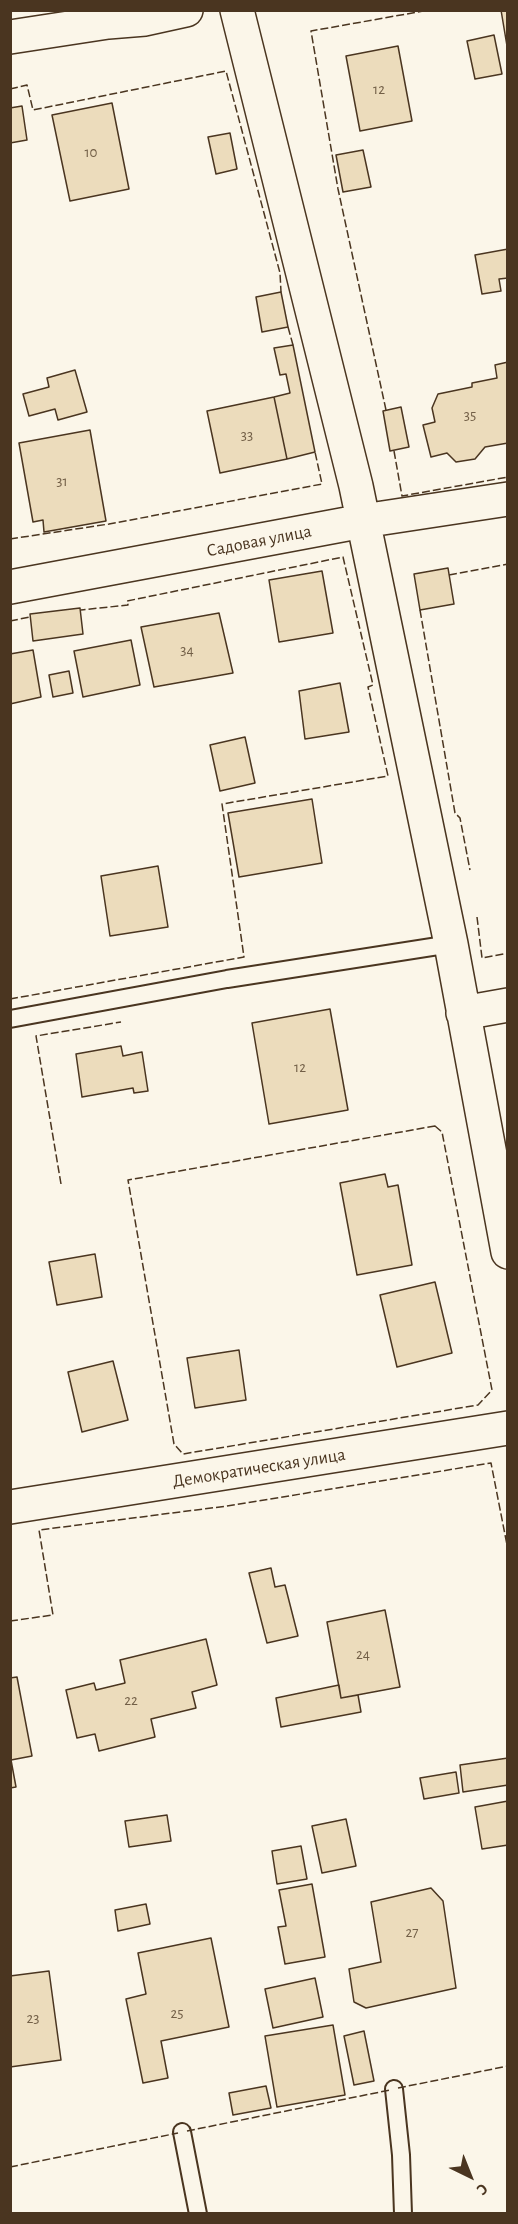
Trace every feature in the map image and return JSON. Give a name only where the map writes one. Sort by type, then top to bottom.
[{"type":"street","points":[[10,37],[108,22],[145,19],[186,10]]},
{"type":"street","points":[[237,10],[363,521],[451,944],[507,1252]]},
{"type":"street","name":"Садовая улица","points":[[10,587],[363,521],[507,499]]},
{"type":"street","points":[[463,1013],[507,1005]]},
{"type":"street","name":"Демократическая улица","points":[[10,1507],[507,1428]]},
{"type":"lane","points":[[10,1019],[227,979],[451,944]]},
{"type":"lane","points":[[394,2089],[401,2155],[403,2214]]},
{"type":"lane","points":[[182,2132],[198,2214]]},
{"type":"building","points":[[501,10],[508,10],[508,52]]},
{"type":"building","points":[[494,35],[502,74],[475,79],[467,41]]},
{"type":"building","points":[[398,46],[412,121],[360,131],[346,56]]},
{"type":"building","points":[[112,103],[129,189],[70,201],[52,115]]},
{"type":"building","points":[[22,106],[27,140],[10,143],[10,108]]},
{"type":"building","points":[[230,133],[237,169],[216,174],[208,137]]},
{"type":"building","points":[[363,150],[371,187],[343,192],[336,155]]},
{"type":"building","points":[[508,249],[508,278],[499,279],[501,291],[482,294],[475,255]]},
{"type":"building","points":[[281,292],[288,327],[262,332],[256,297]]},
{"type":"building","points":[[293,345],[315,452],[287,459],[274,397],[290,393],[286,374],[280,375],[274,348]]},
{"type":"building","points":[[508,362],[508,443],[485,447],[475,459],[456,462],[447,453],[431,457],[423,425],[435,422],[432,408],[438,394],[472,387],[472,383],[497,378],[495,365]]},
{"type":"building","points":[[75,370],[87,412],[58,420],[55,409],[29,416],[23,394],[49,387],[47,378]]},
{"type":"building","points":[[274,397],[287,459],[220,473],[207,411]]},
{"type":"building","points":[[401,407],[409,447],[390,451],[383,411]]},
{"type":"building","points":[[90,430],[106,521],[44,532],[43,520],[33,522],[19,443]]},
{"type":"building","points":[[448,568],[454,604],[420,610],[414,574]]},
{"type":"building","points":[[322,571],[333,633],[279,642],[269,580]]},
{"type":"building","points":[[80,608],[83,634],[33,641],[30,614]]},
{"type":"building","points":[[219,613],[233,673],[154,687],[141,627]]},
{"type":"building","points":[[131,640],[140,685],[83,697],[74,651]]},
{"type":"building","points":[[33,650],[41,697],[10,704],[10,654]]},
{"type":"building","points":[[69,671],[73,693],[53,697],[49,675]]},
{"type":"building","points":[[340,683],[349,732],[305,739],[299,691]]},
{"type":"building","points":[[245,737],[255,783],[220,791],[210,745]]},
{"type":"building","points":[[312,799],[322,863],[239,877],[228,813]]},
{"type":"building","points":[[158,866],[168,927],[110,936],[101,876]]},
{"type":"building","points":[[330,1009],[348,1110],[269,1124],[252,1023]]},
{"type":"building","points":[[121,1046],[123,1056],[142,1052],[148,1091],[134,1093],[133,1088],[82,1097],[76,1054]]},
{"type":"building","points":[[385,1174],[388,1187],[398,1185],[412,1265],[357,1275],[340,1183]]},
{"type":"building","points":[[95,1254],[102,1297],[57,1305],[49,1262]]},
{"type":"building","points":[[435,1282],[452,1353],[397,1367],[380,1295]]},
{"type":"building","points":[[239,1350],[246,1400],[195,1408],[187,1358]]},
{"type":"building","points":[[113,1361],[128,1420],[82,1432],[68,1372]]},
{"type":"building","points":[[271,1568],[275,1587],[285,1585],[298,1636],[267,1643],[249,1573]]},
{"type":"building","points":[[385,1610],[400,1687],[341,1698],[327,1622]]},
{"type":"building","points":[[206,1639],[217,1685],[192,1692],[196,1708],[151,1719],[155,1737],[99,1751],[95,1734],[77,1738],[66,1690],[94,1683],[96,1690],[125,1683],[120,1660]]},
{"type":"building","points":[[17,1677],[32,1756],[11,1760],[16,1787],[10,1788],[10,1678]]},
{"type":"building","points":[[339,1685],[341,1698],[358,1695],[361,1712],[281,1727],[276,1698]]},
{"type":"building","points":[[508,1758],[508,1785],[463,1792],[460,1765]]},
{"type":"building","points":[[456,1772],[459,1793],[424,1799],[420,1778]]},
{"type":"building","points":[[508,1801],[508,1845],[482,1849],[475,1807]]},
{"type":"building","points":[[167,1815],[171,1841],[129,1847],[125,1821]]},
{"type":"building","points":[[346,1819],[356,1866],[322,1873],[312,1826]]},
{"type":"building","points":[[301,1846],[307,1879],[277,1884],[272,1851]]},
{"type":"building","points":[[312,1884],[325,1957],[285,1964],[278,1927],[286,1926],[279,1890]]},
{"type":"building","points":[[431,1888],[443,1901],[456,1988],[366,2008],[354,2002],[349,1969],[381,1962],[371,1902]]},
{"type":"building","points":[[146,1904],[150,1924],[118,1931],[115,1910]]},
{"type":"building","points":[[211,1938],[229,2027],[161,2041],[168,2078],[143,2083],[126,1999],[146,1994],[138,1953]]},
{"type":"building","points":[[49,1971],[61,2060],[10,2067],[10,1976]]},
{"type":"building","points":[[315,1978],[323,2017],[273,2028],[265,1989]]},
{"type":"building","points":[[333,2025],[345,2095],[277,2107],[265,2036]]},
{"type":"building","points":[[364,2031],[374,2081],[354,2085],[344,2036]]},
{"type":"building","points":[[266,2086],[271,2108],[233,2115],[229,2093]]},
{"type":"fence","points":[[386,410],[338,189],[311,31],[429,10]]},
{"type":"fence","points":[[10,89],[27,85],[33,110],[226,71],[280,273],[281,292]]},
{"type":"fence","points":[[288,327],[293,345]]},
{"type":"fence","points":[[394,451],[402,496],[508,477]]},
{"type":"fence","points":[[10,539],[109,524],[322,484],[315,452]]},
{"type":"fence","points":[[10,999],[244,957],[222,804],[388,776],[368,687],[373,685],[343,557],[127,601],[128,605],[81,610]]},
{"type":"fence","points":[[449,575],[508,564]]},
{"type":"fence","points":[[420,610],[455,813],[460,818],[470,870]]},
{"type":"fence","points":[[10,621],[30,617]]},
{"type":"fence","points":[[477,917],[482,958],[508,953]]},
{"type":"fence","points":[[61,1184],[36,1036],[121,1022]]},
{"type":"fence","points":[[435,1126],[442,1132],[492,1390],[478,1405],[183,1454],[174,1444],[128,1180],[435,1126]]},
{"type":"fence","points":[[10,1621],[53,1615],[39,1530],[227,1506],[491,1463],[508,1550]]},
{"type":"fence","points":[[398,2088],[508,2066]]},
{"type":"fence","points":[[187,2131],[390,2090]]},
{"type":"fence","points":[[10,2167],[178,2133]]}]
